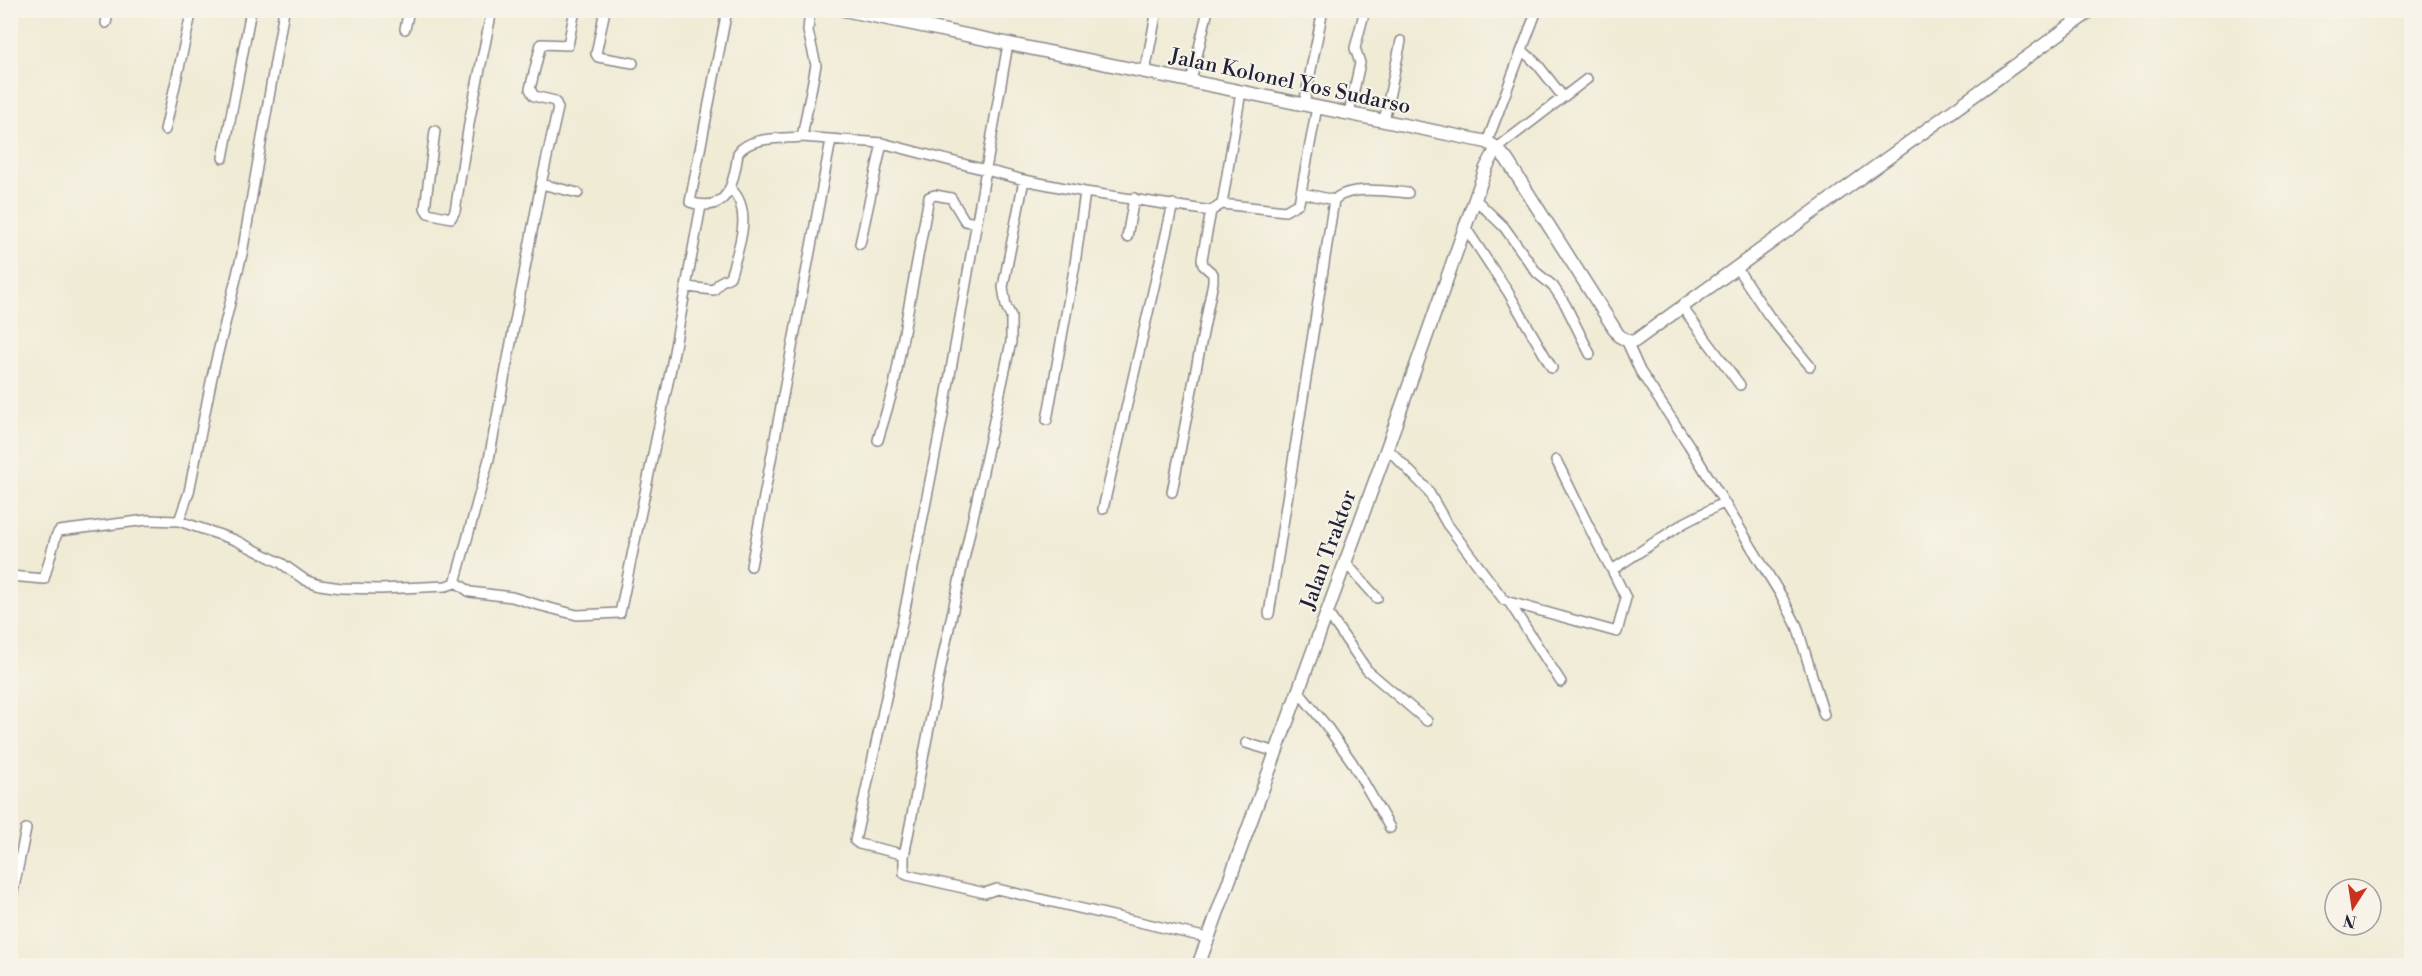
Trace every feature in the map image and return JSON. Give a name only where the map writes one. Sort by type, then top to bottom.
[{"type":"street","points":[[106,23],[109,10]]},
{"type":"street","points":[[165,130],[192,10]]},
{"type":"street","points":[[223,158],[251,10]]},
{"type":"street","points":[[179,521],[189,492],[212,377],[242,254],[284,10]]},
{"type":"street","points":[[405,29],[409,10]]},
{"type":"street","points":[[435,131],[425,208],[428,213],[451,218],[455,210],[470,118],[492,10]]},
{"type":"street","points":[[456,582],[489,459],[558,106],[555,101],[534,96],[530,89],[542,44],[568,45],[575,10]]},
{"type":"street","points":[[605,10],[596,54],[598,57],[633,63]]},
{"type":"street","points":[[727,10],[696,180],[690,200],[700,206],[719,203],[731,189],[741,148],[758,141],[802,137],[882,143],[986,171],[1084,192],[1211,211],[1222,204],[1285,211],[1299,203],[1317,107]]},
{"type":"street","points":[[802,137],[816,65],[808,31],[810,10]]},
{"type":"street","name":"Jalan Kolonel Yos Sudarso","points":[[844,10],[1349,113],[1492,145]]},
{"type":"street","points":[[906,23],[909,10]]},
{"type":"street","points":[[1145,72],[1157,10]]},
{"type":"street","points":[[1191,81],[1208,10]]},
{"type":"street","points":[[1304,104],[1323,10]]},
{"type":"street","points":[[1349,113],[1360,63],[1355,48],[1365,10]]},
{"type":"street","points":[[1492,145],[1537,10]]},
{"type":"street","points":[[1628,342],[1635,340],[1682,307],[2092,10]]},
{"type":"street","points":[[1384,121],[1401,40]]},
{"type":"street","points":[[904,856],[857,844],[855,839],[914,562],[965,299],[1008,44]]},
{"type":"street","points":[[1522,50],[1563,97]]},
{"type":"street","points":[[1492,145],[1587,79]]},
{"type":"street","points":[[1222,204],[1241,92]]},
{"type":"street","points":[[751,566],[831,140]]},
{"type":"street","points":[[860,244],[882,143]]},
{"type":"street","points":[[1492,145],[1507,160],[1619,336],[1628,342],[1641,371],[1782,597],[1797,626],[1824,715]]},
{"type":"street","name":"Jalan Traktor","points":[[1198,966],[1387,448],[1489,160],[1492,145]]},
{"type":"street","points":[[1024,180],[1002,287],[1006,306],[1011,316],[1011,342],[943,656],[904,856],[904,870],[907,875],[985,893],[997,889],[1208,938]]},
{"type":"street","points":[[541,184],[578,193]]},
{"type":"street","points":[[687,287],[714,290],[720,282],[730,277],[740,239],[743,213],[739,196],[731,189]]},
{"type":"street","points":[[1269,614],[1334,200],[1342,194],[1358,191],[1408,193]]},
{"type":"street","points":[[1047,420],[1073,274],[1084,192]]},
{"type":"street","points":[[1302,193],[1334,200]]},
{"type":"street","points":[[878,440],[894,386],[929,197],[935,195],[951,198],[965,221],[976,223]]},
{"type":"street","points":[[1127,237],[1134,198]]},
{"type":"street","points":[[1475,200],[1504,227],[1538,273],[1566,304],[1590,354]]},
{"type":"street","points":[[1103,509],[1173,204]]},
{"type":"street","points":[[456,582],[470,592],[512,597],[577,615],[620,614],[687,287],[700,206]]},
{"type":"street","points":[[1172,492],[1213,282],[1213,274],[1203,265],[1202,259],[1211,211]]},
{"type":"street","points":[[1465,227],[1509,292],[1552,368]]},
{"type":"street","points":[[1736,267],[1769,316],[1810,366]]},
{"type":"street","points":[[1682,307],[1740,385]]},
{"type":"street","points":[[1387,448],[1428,489],[1447,524],[1504,600],[1617,632],[1626,598],[1585,523],[1556,460]]},
{"type":"street","points":[[1612,570],[1684,523],[1723,503]]},
{"type":"street","points":[[10,576],[44,579],[57,533],[63,530],[147,520],[179,521],[235,540],[281,563],[305,580],[320,585],[380,589],[446,586],[456,582]]},
{"type":"street","points":[[1345,562],[1377,598]]},
{"type":"street","points":[[1509,602],[1561,682]]},
{"type":"street","points":[[1327,612],[1367,670],[1427,721]]},
{"type":"street","points":[[1298,691],[1352,762],[1390,828]]},
{"type":"street","points":[[1246,742],[1276,752]]},
{"type":"street","points":[[10,906],[26,829]]}]
